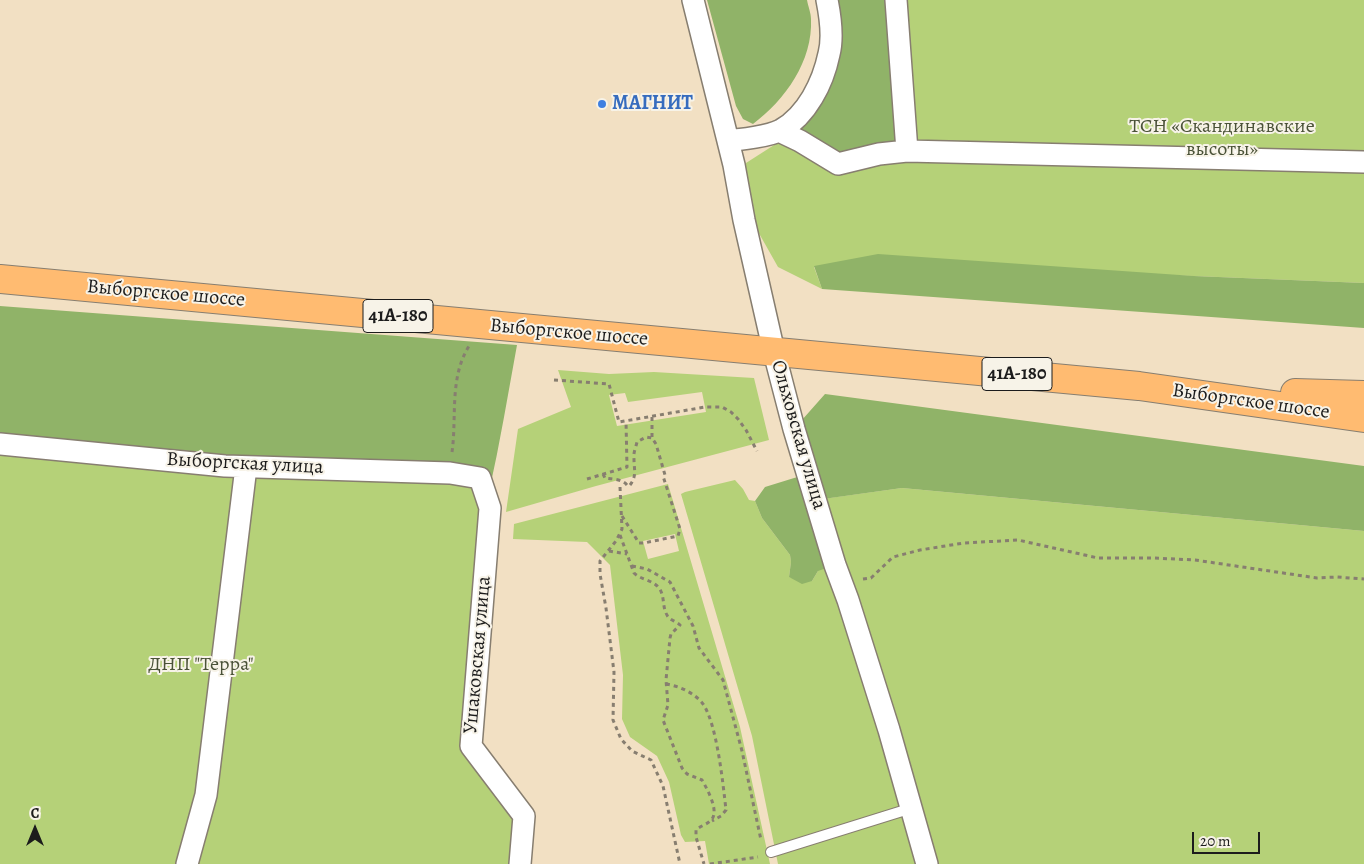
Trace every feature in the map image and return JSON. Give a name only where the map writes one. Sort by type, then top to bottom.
[{"type":"main road","name":"Выборгское шоссе","points":[[0,279],[1139,386],[1364,418]]},
{"type":"main road","name":"Выборгское шоссе","points":[[1139,386],[1364,395]]},
{"type":"street","name":"Ольховская улица","points":[[693,0],[728,140],[774,352],[807,474],[912,808],[927,864]]},
{"type":"street","points":[[728,140],[740,140],[779,131],[797,118],[809,102],[822,76],[830,52],[830,12],[827,0]]},
{"type":"street","points":[[896,0],[908,151]]},
{"type":"street","points":[[779,131],[800,141],[838,164],[879,154],[908,151],[1364,162]]},
{"type":"street","name":"Выборгская улица","points":[[0,444],[225,466],[450,473],[480,478],[484,489]]},
{"type":"street","points":[[187,864],[206,795],[246,467]]},
{"type":"street","name":"Ушаковская улица","points":[[484,489],[490,508],[471,746],[524,816],[520,864]]},
{"type":"lane","points":[[767,849],[912,808]]},
{"type":"path","points":[[450,473],[454,403],[459,366],[471,344]]},
{"type":"path","points":[[554,380],[609,384],[619,422],[705,407],[722,407],[738,419],[757,451]]},
{"type":"path","points":[[622,515],[639,543],[678,536],[680,529],[656,444],[652,438],[652,417]]},
{"type":"path","points":[[587,479],[627,467],[626,421]]},
{"type":"path","points":[[603,474],[605,478],[617,479],[629,485],[634,480],[636,471],[633,457],[637,442],[646,437],[652,438]]},
{"type":"path","points":[[620,487],[622,529],[600,561],[600,574],[614,672],[613,720],[620,739],[632,750],[651,760],[663,786],[680,864]]},
{"type":"path","points":[[620,534],[634,573],[658,587],[662,593],[665,613],[668,618],[680,625],[671,634],[666,668],[668,705],[663,720],[682,768],[687,774],[702,780],[706,787],[714,811],[713,818],[709,822]]},
{"type":"path","points":[[842,582],[871,578],[893,557],[920,550],[964,543],[1018,540],[1098,558],[1195,560],[1317,578],[1364,579]]},
{"type":"path","points":[[608,551],[627,554]]},
{"type":"path","points":[[632,566],[642,567],[670,582],[693,626],[699,648],[722,680],[767,849]]},
{"type":"path","points":[[666,684],[677,686],[695,696],[702,703],[711,720],[723,780],[726,810],[721,816],[700,826],[696,830],[696,837],[704,864]]},
{"type":"path","points":[[710,864],[761,857]]},
{"type":"green space","points":[[707,0],[807,0],[811,17],[810,35],[802,64],[786,91],[753,124],[743,119],[736,106]]},
{"type":"green space","points":[[835,0],[894,0],[907,146],[838,164],[796,131]]},
{"type":"green space","name":"ТСН «Скандинавские высоты»","points":[[894,0],[1364,0],[1364,283],[1194,276],[814,267],[822,289],[778,267],[756,228],[743,178],[746,163],[796,131]]},
{"type":"green space","points":[[878,254],[1194,276],[1364,283],[1364,328],[822,289],[814,266]]},
{"type":"green space","points":[[0,306],[517,345],[489,492],[480,478],[0,444]]},
{"type":"green space","points":[[558,370],[609,374],[654,372],[754,378],[769,440],[506,512],[518,429],[571,407]],"holes":[[[702,392],[706,412],[617,426],[609,395],[625,393],[628,402]]]},
{"type":"green space","points":[[825,394],[1364,466],[1364,531],[902,488],[816,500],[835,565],[818,571],[812,581],[802,584],[789,577],[790,555],[762,518],[755,501],[765,487],[807,474],[794,429]]},
{"type":"green space","name":"ДНП \"Терра\"","points":[[0,444],[434,473],[489,492],[471,746],[524,816],[520,864],[0,864]]},
{"type":"green space","points":[[735,480],[749,500],[755,501],[762,518],[790,555],[789,577],[812,581],[818,571],[815,500],[902,488],[1364,531],[1364,864],[778,864],[752,736],[681,494]]},
{"type":"green space","points":[[668,484],[740,727],[770,864],[709,864],[705,841],[685,842],[681,835],[669,782],[657,756],[630,737],[622,719],[623,675],[610,565],[587,542],[513,539],[514,524]],"holes":[[[675,534],[679,551],[648,559],[643,541]]]},
{"type":"place","name":"МАГНИТ","points":[[602,104]]}]
